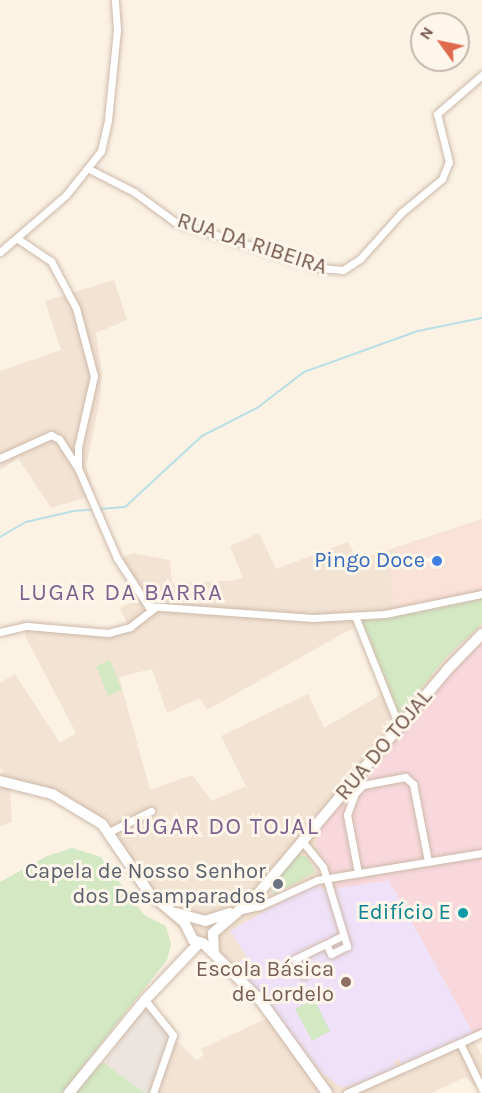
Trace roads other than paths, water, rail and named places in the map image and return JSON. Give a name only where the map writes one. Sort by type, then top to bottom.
[{"type":"main road","name":"RUA DO TOJAL","points":[[69,1093],[145,1000],[178,964],[239,910],[482,634]]},
{"type":"main road","points":[[0,781],[58,796],[93,816],[109,832],[147,891],[190,931],[207,939]]},
{"type":"main road","points":[[165,907],[203,921]]},
{"type":"main road","points":[[178,964],[190,931],[203,921],[239,910]]},
{"type":"main road","points":[[203,921],[207,939],[216,956],[261,1000],[327,1093]]},
{"type":"street","points":[[0,252],[18,239],[89,169],[101,151],[107,130],[117,30],[115,0]]},
{"type":"street","name":"RUA DA RIBEIRA","points":[[89,169],[134,192],[175,222],[320,268],[343,270],[360,259],[401,213],[442,179],[449,163],[437,114],[482,75]]},
{"type":"street","points":[[18,239],[47,257],[55,266],[76,308],[92,360],[94,382],[78,447],[78,468]]},
{"type":"street","points":[[0,458],[46,436],[59,439],[78,468],[98,516],[144,603],[154,608],[304,618],[355,616],[482,594]]},
{"type":"street","points":[[0,632],[27,626],[108,633],[130,627],[154,608]]},
{"type":"street","points":[[355,616],[399,726]]},
{"type":"street","points":[[358,873],[347,815],[355,793],[363,785],[405,777],[413,784],[428,861]]},
{"type":"street","points":[[109,832],[151,811]]},
{"type":"street","points":[[302,841],[321,862],[342,936],[347,946],[331,954],[326,944]]},
{"type":"street","points":[[239,910],[254,908],[308,882],[482,853]]},
{"type":"street","points":[[304,975],[296,960],[342,936]]},
{"type":"street","points":[[145,1000],[173,1035],[153,1093]]},
{"type":"street","points":[[347,1093],[482,1033]]},
{"type":"street","points":[[460,1043],[482,1089]]},
{"type":"waterway","points":[[0,537],[26,522],[74,511],[125,507],[202,436],[257,408],[304,372],[418,331],[482,318]]},
{"type":"place","name":"Pingo Doce","points":[[437,561]]},
{"type":"place","name":"Capela de Nosso Senhor dos Desamparados","points":[[278,884]]},
{"type":"place","name":"Edifício E","points":[[463,913]]},
{"type":"place","name":"Escola Básica de Lordelo","points":[[346,982]]},
{"type":"district","name":"LUGAR DA BARRA","points":[[121,593]]},
{"type":"district","name":"LUGAR DO TOJAL","points":[[221,827]]}]
